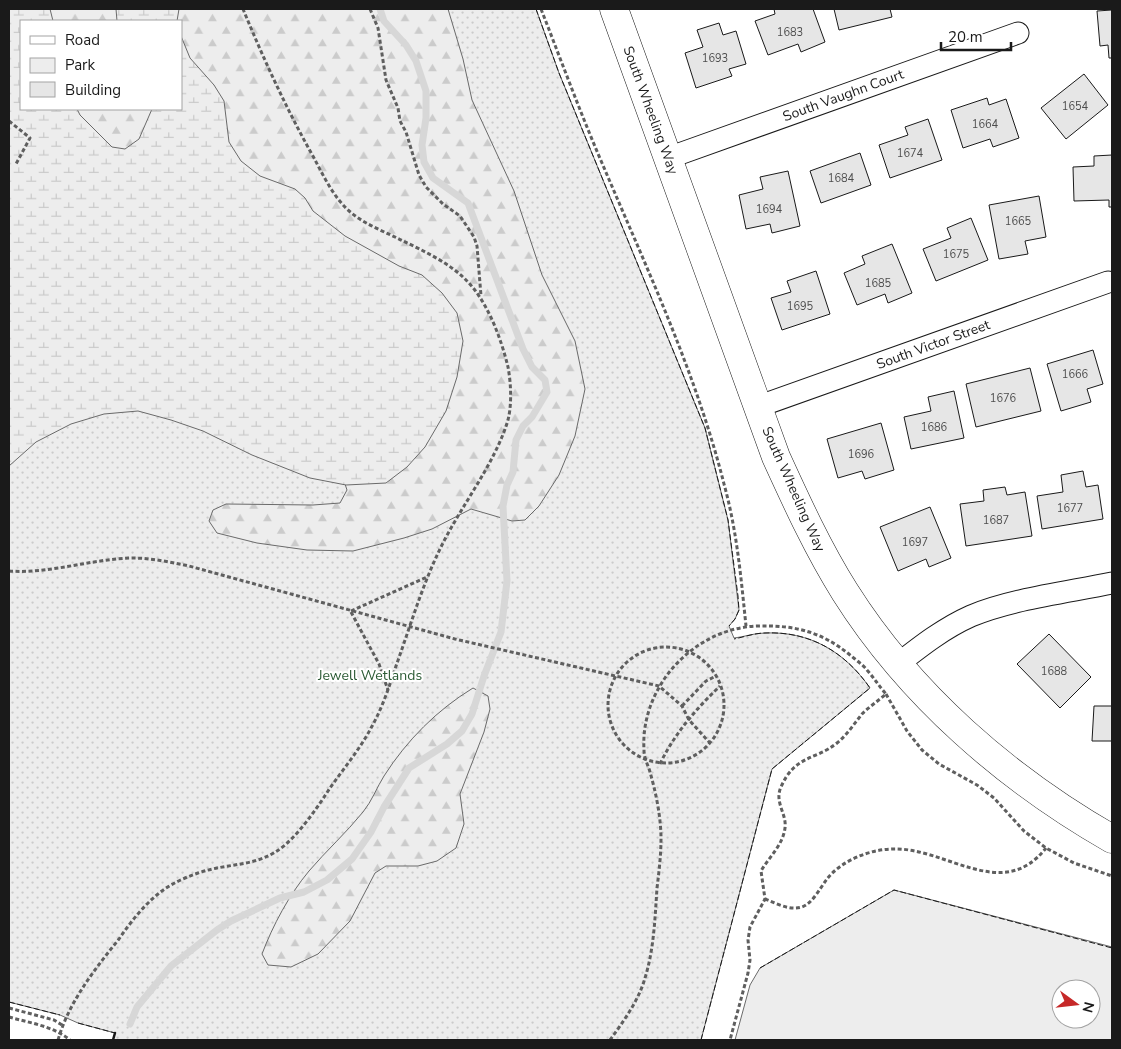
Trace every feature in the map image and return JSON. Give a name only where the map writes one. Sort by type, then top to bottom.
[{"type":"street","name":"South Wheeling Way","points":[[614,9],[776,457],[804,518],[834,575],[862,617],[898,664],[945,714],[986,751],[1041,793],[1112,839]]},
{"type":"street","name":"South Vaughn Court","points":[[668,158],[1018,33]]},
{"type":"street","name":"South Victor Street","points":[[757,407],[1108,282]]},
{"type":"street","points":[[898,664],[934,637],[971,616],[1014,603],[1112,583]]},
{"type":"path","points":[[58,1040],[62,1025],[77,997],[98,965],[135,918],[157,894],[174,882],[216,867],[248,864],[262,860],[286,844],[302,827],[323,799],[371,729],[388,690],[428,577],[441,547],[494,453],[508,419],[510,400],[508,369],[486,307],[477,291],[463,276],[434,257],[360,219],[345,207],[330,186],[301,136],[243,9]]},
{"type":"path","points":[[370,9],[378,28],[386,80],[398,108],[400,121],[406,132],[419,175],[426,186],[443,204],[460,216],[474,237],[477,246],[481,299]]},
{"type":"path","points":[[541,9],[601,162],[650,273],[706,419],[724,484],[739,553],[746,626]]},
{"type":"path","points":[[9,121],[30,138],[16,164]]},
{"type":"path","points":[[9,571],[35,571],[132,558],[161,560],[189,566],[455,639],[660,686],[682,706],[690,720],[710,743]]},
{"type":"path","points":[[350,611],[428,577]]},
{"type":"path","points":[[350,611],[379,664],[388,690]]},
{"type":"path","points":[[610,1040],[636,1000],[645,980],[655,919],[660,825],[650,772],[645,760],[644,729],[651,706],[660,686],[670,671],[697,645],[728,630],[746,626],[790,627],[824,637],[866,669],[886,694],[907,731],[922,750],[939,764],[977,785],[994,798],[1024,831],[1046,848],[1074,863],[1112,876]]},
{"type":"path","points":[[659,648],[672,648],[689,652],[700,658],[716,676],[721,686],[724,701],[723,716],[719,729],[710,743],[699,753],[688,759],[675,763],[660,764],[645,760],[622,744],[614,732],[609,718],[610,690],[616,676],[634,656],[659,648]]},
{"type":"path","points":[[682,706],[706,681],[716,676]]},
{"type":"path","points":[[660,764],[675,738],[702,704],[721,686]]},
{"type":"path","points":[[730,1040],[748,973],[750,927],[765,899],[761,871],[777,850],[783,837],[785,826],[779,802],[780,790],[792,769],[805,759],[836,744],[863,713],[886,694]]},
{"type":"path","points":[[765,899],[793,908],[803,907],[836,870],[862,855],[879,850],[912,851],[969,868],[1003,874],[1026,868],[1037,860],[1046,848]]},
{"type":"path","points":[[9,1008],[54,1020],[62,1025]]},
{"type":"path","points":[[9,1017],[60,1032],[70,1040]]},
{"type":"green space","name":"Jewell Wetlands","points":[[9,9],[536,9],[559,73],[705,428],[728,520],[739,610],[729,626],[734,638],[761,633],[781,633],[811,640],[838,654],[860,675],[870,688],[772,769],[701,1040],[113,1040],[115,1033],[78,1023],[60,1015],[9,1002]]},
{"type":"green space","points":[[9,9],[50,9],[53,20],[20,20],[20,110],[78,110],[80,115],[112,147],[125,149],[139,139],[152,110],[182,110],[182,38],[190,58],[214,85],[224,101],[229,142],[241,161],[260,176],[295,189],[305,198],[313,211],[345,236],[399,266],[422,275],[442,293],[457,313],[463,341],[457,377],[446,411],[425,447],[407,467],[386,483],[346,485],[310,478],[252,455],[203,431],[138,411],[104,414],[71,424],[36,442],[9,466]]},
{"type":"green space","points":[[23,9],[448,9],[463,59],[472,100],[514,191],[542,275],[575,341],[585,389],[575,436],[559,475],[539,506],[525,520],[512,521],[471,509],[432,529],[353,551],[307,550],[257,543],[217,533],[209,521],[213,510],[226,504],[313,505],[340,503],[347,490],[343,478],[182,365],[182,20],[25,20]]},
{"type":"green space","points":[[116,9],[179,9],[177,20],[117,20]]},
{"type":"green space","points":[[52,110],[169,110],[135,167]]},
{"type":"green space","points":[[473,688],[488,696],[490,709],[484,732],[460,794],[464,824],[456,848],[437,861],[418,866],[386,866],[375,873],[350,921],[318,954],[291,967],[268,965],[262,954],[282,911],[302,880],[363,812],[384,776],[413,738],[447,706]]},
{"type":"shaded area","points":[[894,890],[1112,947],[1112,1040],[735,1040],[750,985],[760,968]]},
{"type":"building","points":[[774,9],[813,9],[825,42],[801,52],[798,44],[768,55],[755,21],[775,14]]},
{"type":"building","points":[[834,9],[890,9],[892,17],[839,30]]},
{"type":"building","points":[[1112,10],[1112,58],[1109,58],[1108,45],[1100,46],[1097,11]]},
{"type":"building","points":[[719,23],[723,35],[736,31],[746,64],[729,69],[732,76],[696,88],[685,53],[703,47],[697,30]]},
{"type":"building","points":[[1084,74],[1108,105],[1066,139],[1041,108]]},
{"type":"building","points":[[987,98],[989,105],[1006,99],[1019,138],[993,147],[990,139],[963,148],[951,110]]},
{"type":"building","points":[[928,119],[942,160],[890,178],[879,145],[908,135],[905,127]]},
{"type":"building","points":[[860,153],[871,185],[821,203],[810,171]]},
{"type":"building","points":[[1112,155],[1112,207],[1109,207],[1109,200],[1074,201],[1073,167],[1094,166],[1094,156]]},
{"type":"building","points":[[788,171],[800,226],[772,233],[770,224],[746,229],[739,195],[763,189],[760,177]]},
{"type":"building","points":[[1039,196],[1046,237],[1025,241],[1028,254],[999,259],[989,205]]},
{"type":"building","points":[[971,218],[988,260],[936,281],[923,249],[951,238],[947,228]]},
{"type":"building","points":[[892,244],[912,293],[888,303],[885,294],[857,305],[844,273],[865,264],[862,256]]},
{"type":"building","points":[[816,271],[830,314],[782,330],[771,298],[791,292],[787,281]]},
{"type":"building","points":[[1093,350],[1103,384],[1087,389],[1091,402],[1061,411],[1047,364]]},
{"type":"building","points":[[1030,368],[1041,411],[976,427],[966,384]]},
{"type":"building","points":[[954,391],[964,438],[911,449],[904,417],[931,411],[928,397]]},
{"type":"building","points":[[881,423],[894,470],[865,479],[862,471],[838,478],[827,439]]},
{"type":"building","points":[[1083,471],[1086,487],[1098,485],[1103,519],[1042,529],[1037,496],[1063,492],[1061,475]]},
{"type":"building","points":[[1005,487],[1007,495],[1025,492],[1032,536],[966,546],[960,504],[984,501],[983,490]]},
{"type":"building","points":[[930,507],[951,558],[929,567],[926,559],[898,571],[880,527]]},
{"type":"building","points":[[1049,634],[1091,677],[1060,708],[1017,664]]},
{"type":"building","points":[[1094,706],[1112,706],[1112,741],[1092,741]]},
{"type":"waterway","points":[[130,1024],[137,1007],[171,966],[217,930],[231,921],[280,898],[304,892],[327,880],[352,859],[371,832],[384,807],[409,768],[447,744],[462,731],[472,714],[501,632],[507,581],[503,506],[507,485],[513,472],[516,440],[523,426],[532,417],[547,392],[545,380],[532,367],[523,349],[468,203],[433,178],[424,162],[422,145],[426,118],[426,91],[416,61],[406,45],[384,21],[380,9]]},
{"type":"fence","points":[[536,9],[559,73],[705,428],[728,520],[738,596],[739,610],[729,626]]},
{"type":"fence","points":[[701,1040],[772,769],[870,688],[860,675],[838,654],[811,640],[781,633],[753,634],[734,639]]},
{"type":"fence","points":[[760,968],[894,890],[1112,948]]},
{"type":"fence","points":[[9,1002],[60,1015]]},
{"type":"fence","points":[[78,1023],[115,1033]]},
{"type":"wall","points":[[113,1040],[115,1033]]}]
